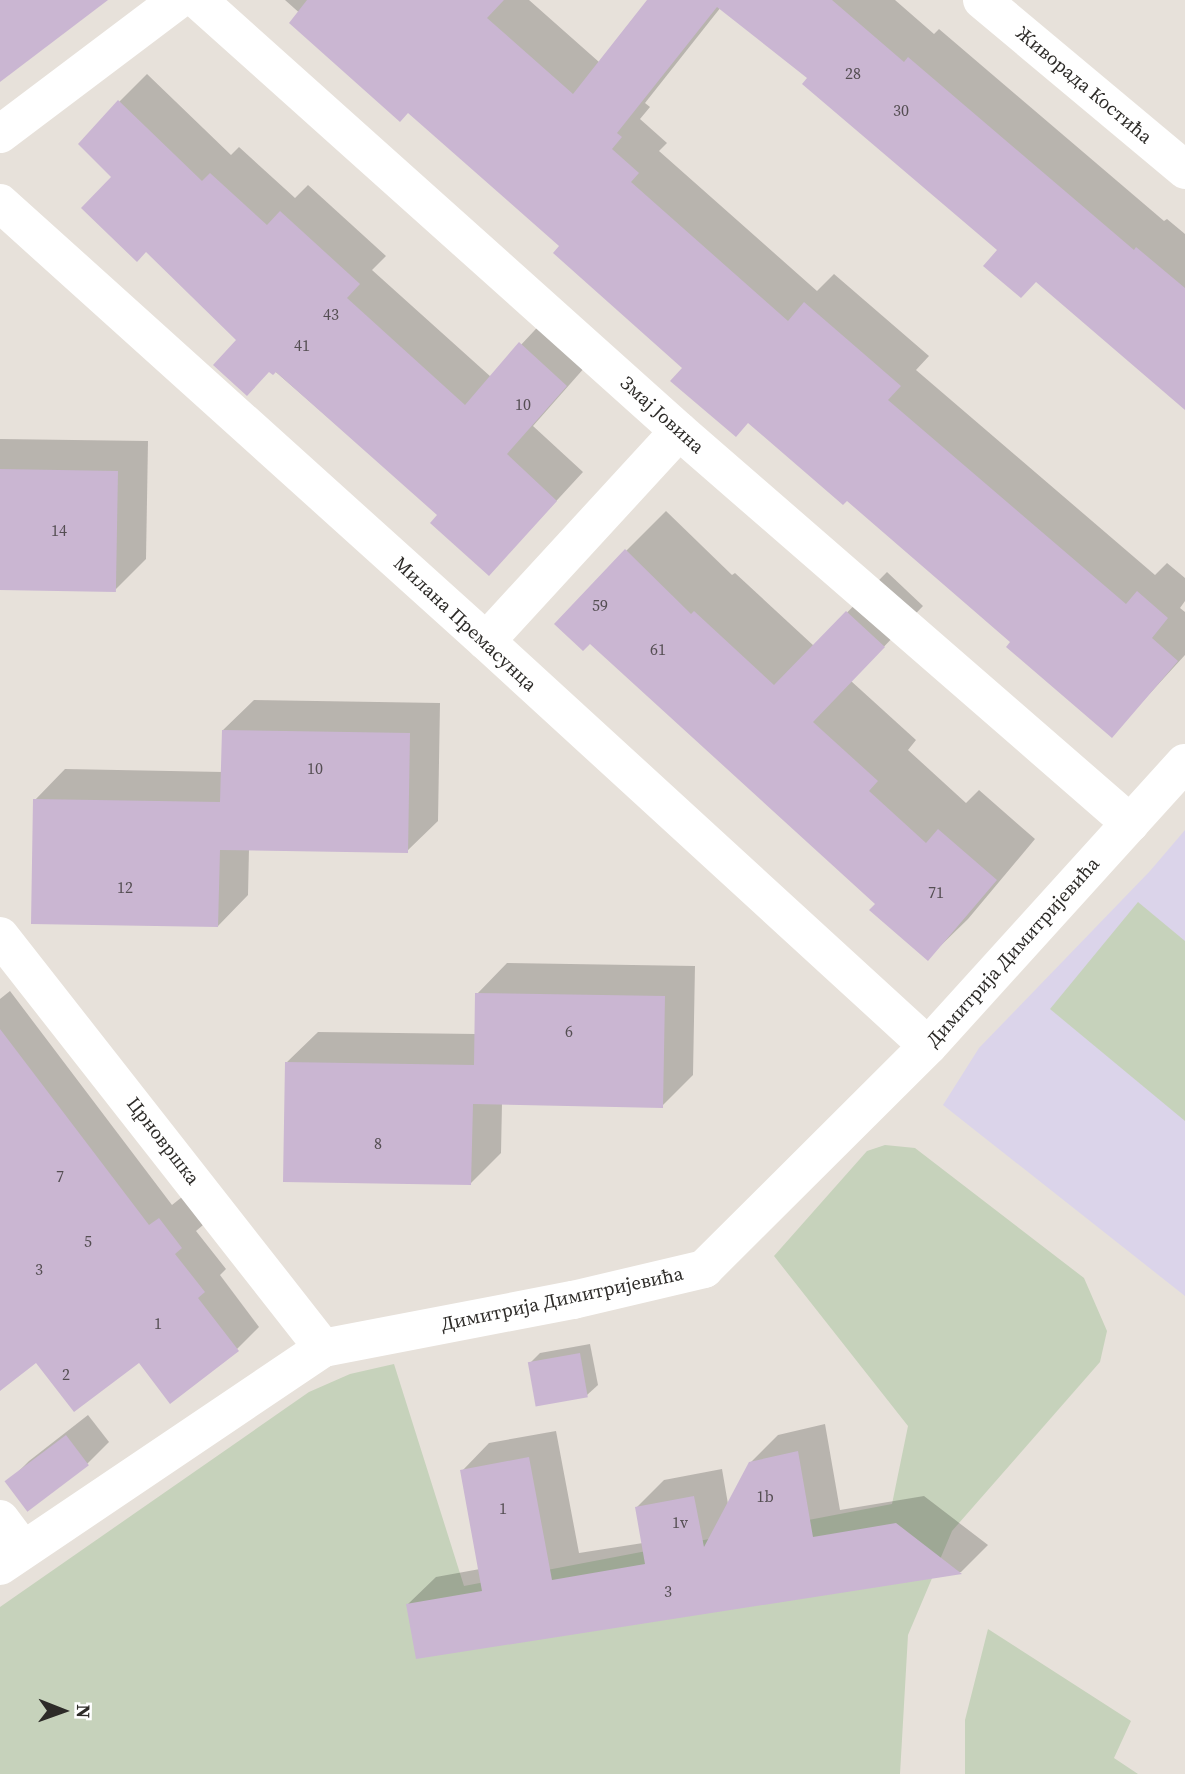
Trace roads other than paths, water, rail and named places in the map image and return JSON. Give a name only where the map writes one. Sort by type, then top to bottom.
[{"type":"street","points":[[0,134],[178,0]]},
{"type":"street","name":"Змај Јовина","points":[[198,0],[679,431],[1130,824]]},
{"type":"street","name":"Живорада Костића","points":[[982,0],[1185,170]]},
{"type":"street","name":"Милана Премасунца","points":[[0,203],[486,641],[928,1046]]},
{"type":"street","points":[[486,641],[679,431]]},
{"type":"street","name":"Димитрија Димитријевића","points":[[7,1544],[323,1348],[573,1300],[704,1269],[928,1046],[1185,763]]},
{"type":"street","name":"Црновршка","points":[[0,936],[323,1348]]}]
